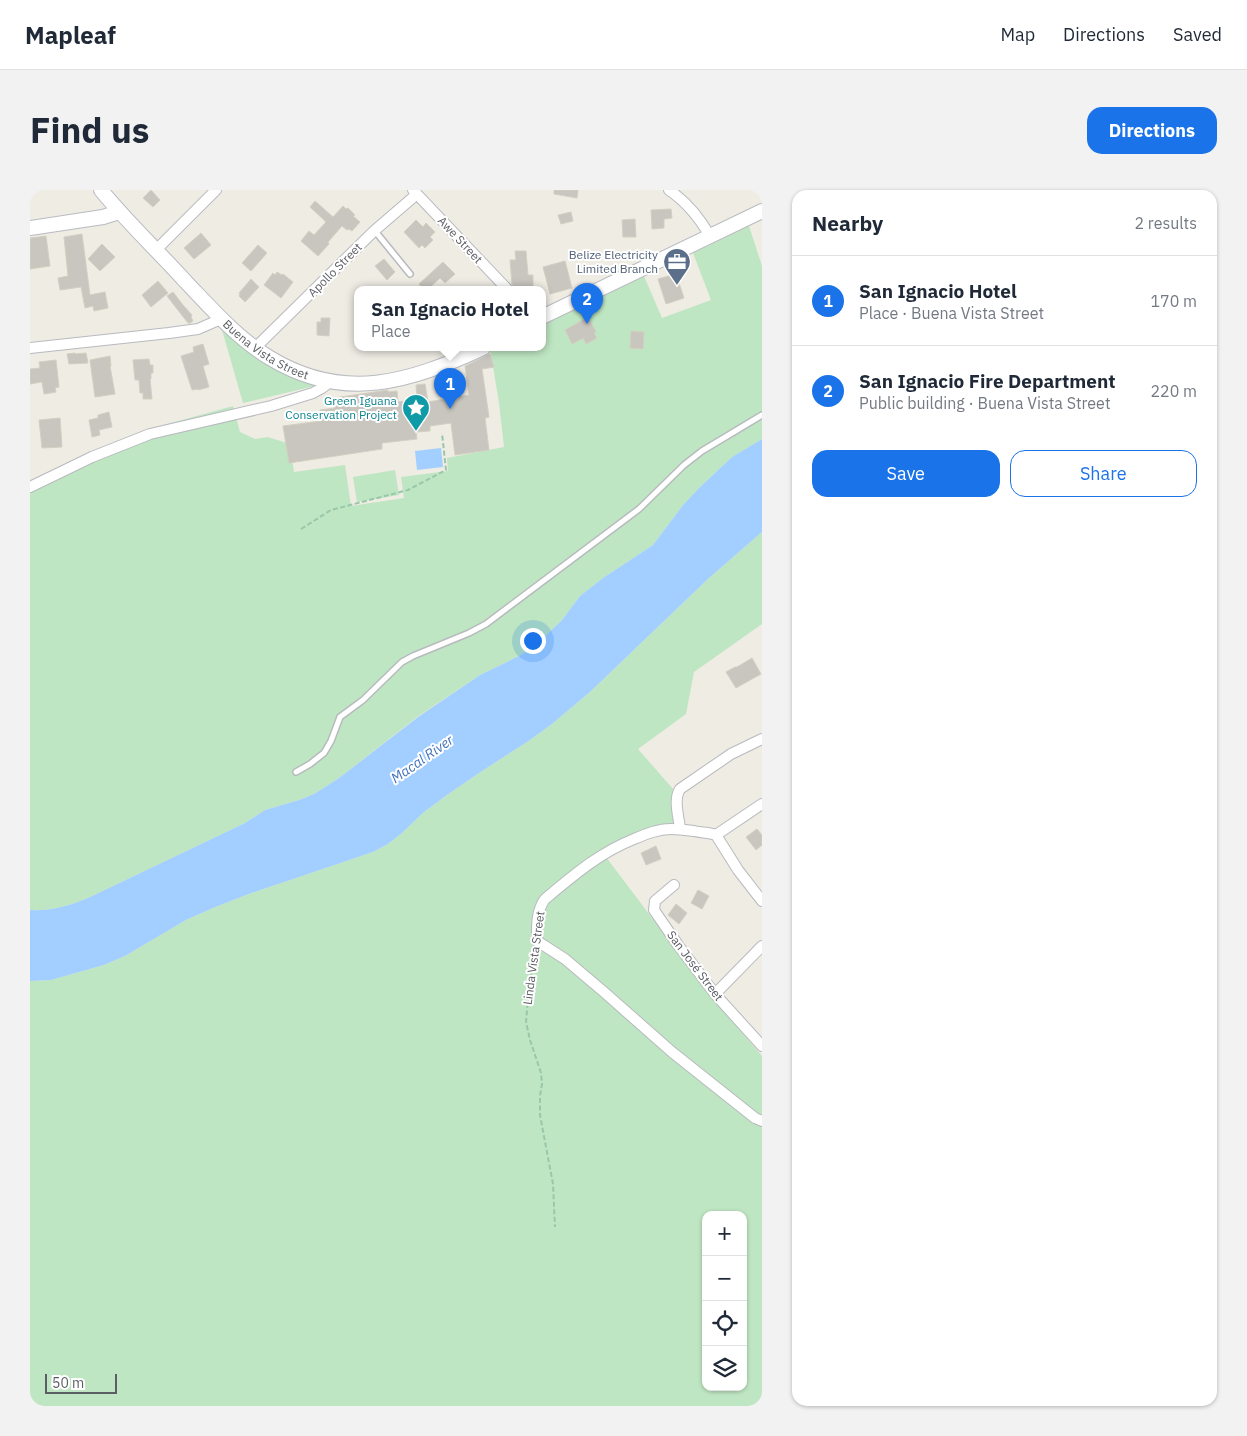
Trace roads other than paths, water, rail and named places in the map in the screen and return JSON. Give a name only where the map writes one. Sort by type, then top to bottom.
[{"type":"main road","name":"Buena Vista Street","points":[[101,190],[119,212],[221,319],[255,348],[285,366],[330,382],[360,384],[389,382],[444,365],[476,351]]},
{"type":"main road","points":[[546,315],[762,210]]},
{"type":"main road","points":[[30,228],[103,217],[119,212]]},
{"type":"street","points":[[156,250],[216,190]]},
{"type":"street","points":[[669,190],[691,208],[710,236]]},
{"type":"street","name":"Apollo Street","points":[[255,348],[415,192]]},
{"type":"street","name":"Awe Street","points":[[415,192],[504,286]]},
{"type":"street","points":[[30,348],[198,329],[221,319]]},
{"type":"street","points":[[30,487],[92,457],[150,434],[271,406],[313,393],[330,382]]},
{"type":"street","points":[[680,829],[677,801],[677,794],[680,790],[731,754],[762,739]]},
{"type":"street","points":[[761,805],[716,835],[738,870],[762,901]]},
{"type":"street","name":"Linda Vista Street","points":[[716,835],[680,829],[657,831],[624,843],[600,855],[541,904],[537,942],[565,959],[672,1052],[756,1118],[762,1120]]},
{"type":"street","name":"San José Street","points":[[674,885],[655,901],[654,910],[715,994],[762,1046]]},
{"type":"street","points":[[715,994],[762,946]]},
{"type":"lane","points":[[374,231],[410,274]]},
{"type":"lane","points":[[296,772],[324,753],[331,742],[340,717],[363,700],[402,662],[486,624],[639,509],[684,465],[702,451],[762,415]]},
{"type":"water","name":"Macal River","points":[[762,439],[762,532],[709,578],[590,692],[552,724],[447,795],[424,812],[388,844],[373,852],[213,908],[186,920],[125,956],[104,965],[51,980],[30,981],[30,910],[60,907],[88,898],[245,823],[265,810],[314,794],[339,778],[418,717],[480,675],[535,646],[562,620],[580,596],[603,578],[653,545],[683,505],[732,457]]},
{"type":"water","points":[[441,448],[443,467],[417,470],[415,451]]},
{"type":"place","name":"Belize Electricity Limited Branch","points":[[677,286]]},
{"type":"place","name":"San Ignacio Fire Department","points":[[587,324]]},
{"type":"place","name":"San Ignacio Hotel","points":[[450,409]]},
{"type":"place","name":"Green Iguana Conservation Project","points":[[416,432]]}]
